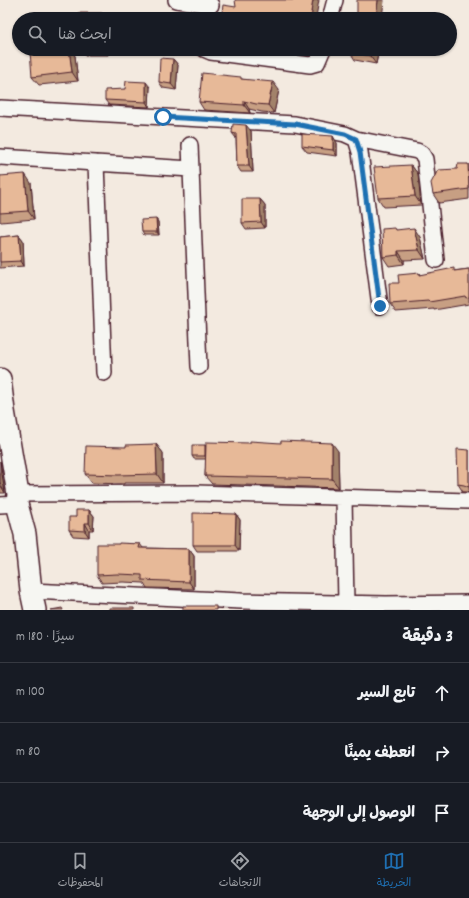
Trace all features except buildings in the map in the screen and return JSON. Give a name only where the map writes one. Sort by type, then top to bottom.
[{"type":"main road","points":[[0,379],[12,501],[25,534],[33,600]]},
{"type":"street","points":[[176,0],[210,8]]},
{"type":"street","points":[[332,12],[335,0]]},
{"type":"street","points":[[241,56],[310,65],[317,64],[320,56]]},
{"type":"street","points":[[0,108],[295,124],[345,134],[356,139],[417,151],[422,154],[425,159],[436,260]]},
{"type":"street","points":[[356,139],[360,152],[380,306]]},
{"type":"street","points":[[190,144],[198,367]]},
{"type":"street","points":[[0,157],[191,169]]},
{"type":"street","points":[[96,163],[104,372]]},
{"type":"street","points":[[12,501],[196,493],[469,501]]},
{"type":"street","points":[[344,498],[346,603]]},
{"type":"street","points":[[33,600],[241,601],[386,604],[469,603]]},
{"type":"route","points":[[163,117],[295,124],[345,134],[356,139],[360,152],[380,306]]}]
